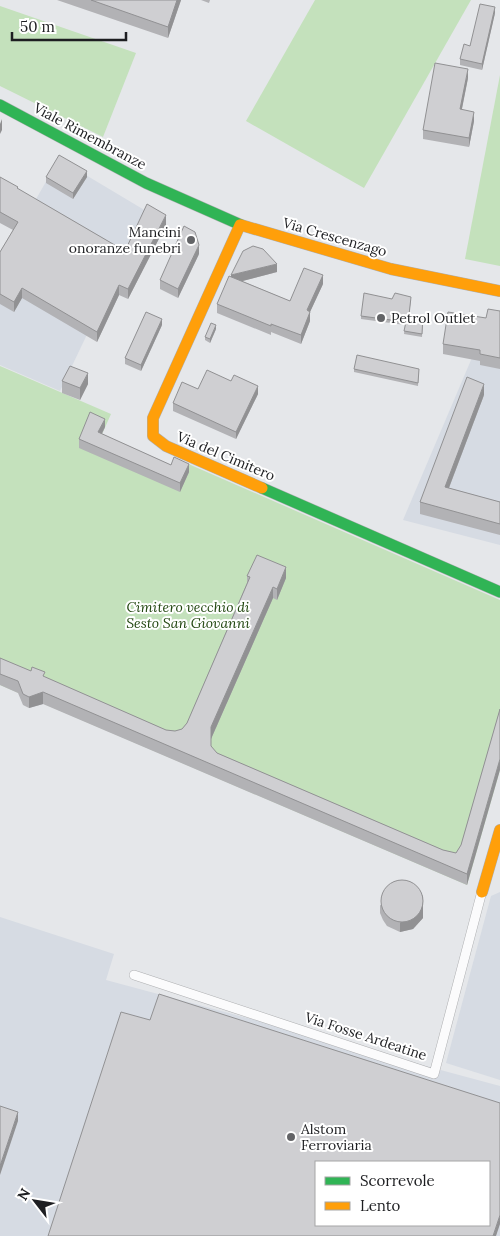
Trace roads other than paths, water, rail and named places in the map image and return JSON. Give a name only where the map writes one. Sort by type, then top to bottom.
[{"type":"street","name":"Viale Rimembranze","points":[[0,105],[167,193]]},
{"type":"street","name":"Via Crescenzago","points":[[167,193],[240,225],[391,269],[500,291]]},
{"type":"street","name":"Via del Cimitero","points":[[240,225],[153,418],[153,436],[166,446],[500,592]]},
{"type":"street","name":"Via Fosse Ardeatine","points":[[482,892],[500,830]]},
{"type":"lane","name":"Via Fosse Ardeatine","points":[[134,975],[434,1074],[482,892]]},
{"type":"place","name":"Mancini onoranze funebri","points":[[191,240]]},
{"type":"place","name":"Petrol Outlet","points":[[381,318]]},
{"type":"place","name":"Alstom Ferroviaria","points":[[291,1137]]},
{"type":"park label","name":"Cimitero vecchio di Sesto San Giovanni","points":[[188,616]]}]
